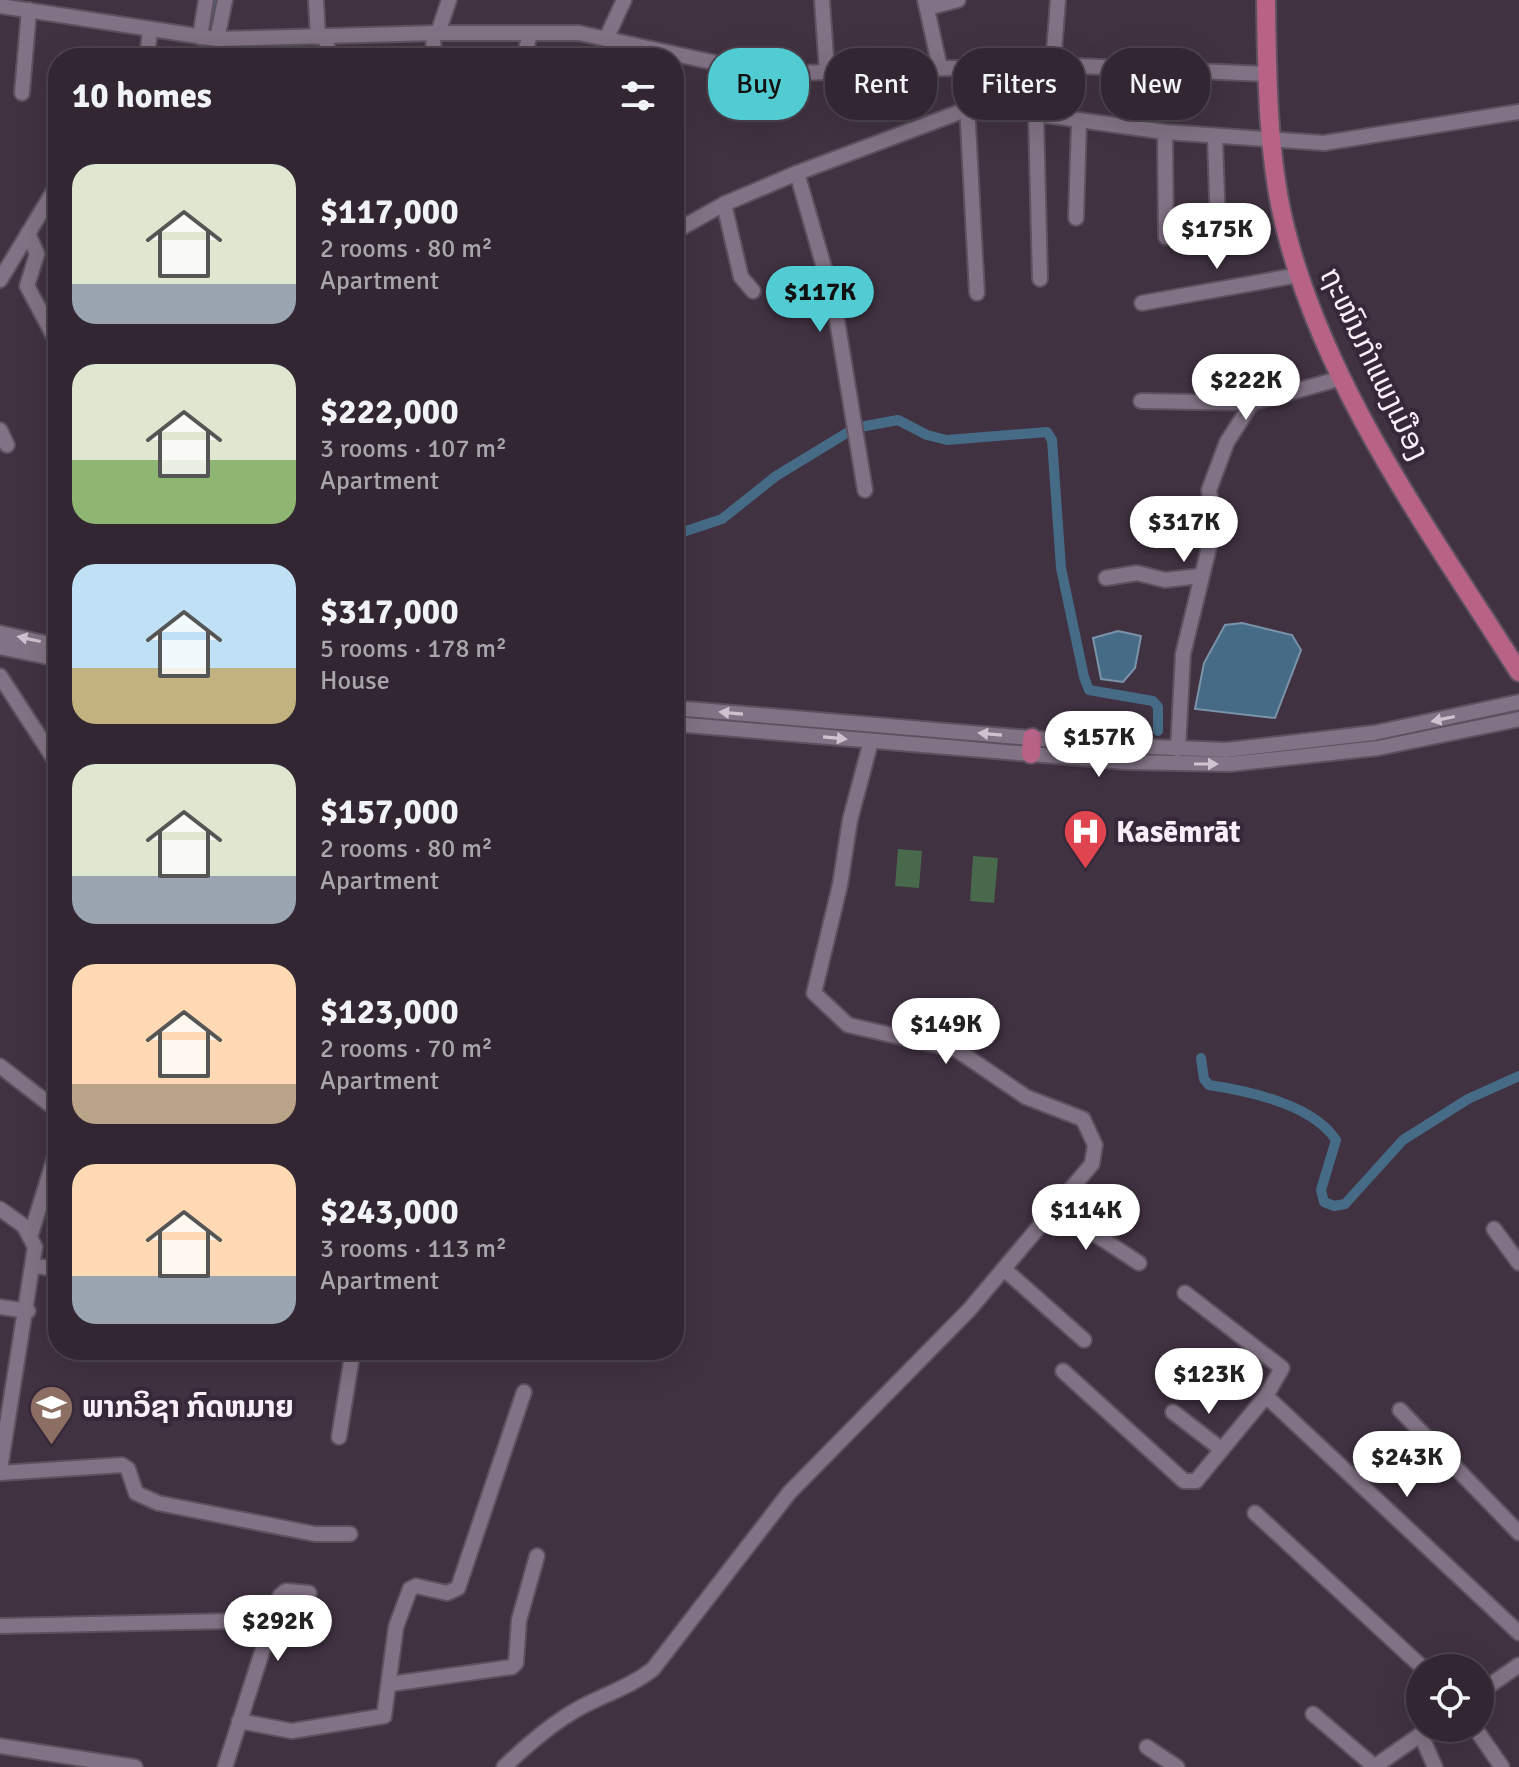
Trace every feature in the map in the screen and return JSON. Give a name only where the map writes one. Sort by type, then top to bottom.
[{"type":"main road","name":"ຖະໜົນກຳແພງເມືອງ","points":[[1266,0],[1272,139],[1283,221],[1299,275],[1342,378],[1402,488],[1519,672]]},
{"type":"street","points":[[206,0],[207,38]]},
{"type":"street","points":[[207,38],[225,0]]},
{"type":"street","points":[[316,0],[326,48]]},
{"type":"street","points":[[434,48],[435,33],[449,0]]},
{"type":"street","points":[[606,39],[624,0]]},
{"type":"street","points":[[822,0],[825,48]]},
{"type":"street","points":[[940,68],[926,4],[958,0]]},
{"type":"street","points":[[1054,48],[1058,0]]},
{"type":"street","points":[[0,6],[207,38],[579,33],[628,48]]},
{"type":"street","points":[[22,93],[29,10]]},
{"type":"street","points":[[148,48],[150,30]]},
{"type":"street","points":[[526,48],[530,33]]},
{"type":"street","points":[[684,60],[767,74],[825,72]]},
{"type":"street","points":[[1085,66],[1267,74]]},
{"type":"street","points":[[937,68],[953,68]]},
{"type":"street","points":[[1072,120],[1165,132],[1324,143],[1519,112]]},
{"type":"street","points":[[684,223],[797,173],[953,115]]},
{"type":"street","points":[[969,120],[977,293]]},
{"type":"street","points":[[1036,120],[1040,279]]},
{"type":"street","points":[[1076,218],[1079,121]]},
{"type":"street","points":[[1165,132],[1166,237]]},
{"type":"street","points":[[1215,136],[1218,230]]},
{"type":"street","points":[[797,173],[834,302],[865,490]]},
{"type":"street","points":[[0,280],[48,200]]},
{"type":"street","points":[[724,204],[738,267],[753,291]]},
{"type":"street","points":[[28,233],[37,254],[27,286],[48,325]]},
{"type":"street","points":[[1142,303],[1299,275]]},
{"type":"street","points":[[1141,401],[1252,403],[1342,378]]},
{"type":"street","points":[[1178,749],[1183,654],[1214,527],[1208,497],[1215,470],[1241,417],[1252,403]]},
{"type":"street","points":[[0,430],[7,445]]},
{"type":"street","points":[[1106,578],[1137,573],[1165,580],[1200,576]]},
{"type":"street","points":[[0,633],[48,644]]},
{"type":"street","points":[[0,647],[48,657]]},
{"type":"street","points":[[0,676],[48,750]]},
{"type":"street","points":[[684,725],[871,741],[1226,750],[1374,733],[1519,702]]},
{"type":"street","points":[[684,709],[1031,746],[1126,762],[1230,764],[1378,748],[1519,719]]},
{"type":"street","points":[[504,1767],[550,1726],[573,1711],[638,1681],[653,1669],[797,1483],[969,1310],[1092,1164],[1095,1155],[1090,1130],[1083,1119],[1026,1097],[957,1050],[848,1025],[814,993],[840,885],[850,820],[871,741]]},
{"type":"street","points":[[0,1066],[48,1103]]},
{"type":"street","points":[[31,1234],[48,1181]]},
{"type":"street","points":[[1055,1208],[1139,1263]]},
{"type":"street","points":[[0,1209],[31,1234],[35,1247],[28,1311],[0,1471],[122,1465],[128,1469],[136,1493],[158,1503],[315,1534],[350,1534]]},
{"type":"street","points":[[1494,1229],[1519,1263]]},
{"type":"street","points":[[34,1266],[48,1268]]},
{"type":"street","points":[[1004,1269],[1084,1340]]},
{"type":"street","points":[[1063,1371],[1184,1481],[1196,1481],[1280,1375],[1279,1363],[1185,1293]]},
{"type":"street","points":[[0,1307],[28,1311]]},
{"type":"street","points":[[339,1437],[351,1360]]},
{"type":"street","points":[[0,1367],[17,1368]]},
{"type":"street","points":[[239,1721],[292,1731],[379,1719],[387,1709],[396,1627],[410,1589],[416,1586],[447,1593],[458,1588],[524,1392]]},
{"type":"street","points":[[1266,1396],[1519,1633]]},
{"type":"street","points":[[1400,1410],[1519,1533]]},
{"type":"street","points":[[1173,1412],[1221,1449]]},
{"type":"street","points":[[1255,1513],[1408,1654]]},
{"type":"street","points":[[390,1684],[512,1667],[516,1663],[519,1620],[537,1556]]},
{"type":"street","points":[[225,1767],[280,1596],[286,1591],[309,1593]]},
{"type":"street","points":[[0,1626],[231,1621]]},
{"type":"street","points":[[1494,1684],[1517,1671]]},
{"type":"street","points":[[1313,1714],[1374,1767],[1409,1742]]},
{"type":"street","points":[[1428,1742],[1435,1767]]},
{"type":"street","points":[[1485,1742],[1502,1767]]},
{"type":"street","points":[[0,1746],[135,1767]]},
{"type":"street","points":[[1147,1747],[1177,1767]]},
{"type":"green space","points":[[898,849],[922,851],[919,888],[895,886]]},
{"type":"green space","points":[[973,856],[998,858],[994,903],[970,901]]},
{"type":"water","points":[[1242,623],[1292,635],[1301,650],[1275,718],[1195,709],[1204,663],[1225,625]]},
{"type":"water","points":[[1118,631],[1141,636],[1135,668],[1123,682],[1101,679],[1093,638]]},
{"type":"waterway","points":[[205,48],[214,0]]},
{"type":"waterway","points":[[860,427],[898,420],[927,435],[947,440],[1047,432],[1052,440],[1061,568],[1084,677],[1089,690],[1153,701],[1158,707],[1158,731]]},
{"type":"waterway","points":[[684,532],[722,519],[776,476],[850,431]]},
{"type":"waterway","points":[[1201,1058],[1204,1079],[1209,1085],[1279,1102],[1312,1117],[1326,1128],[1336,1140],[1321,1190],[1324,1202],[1334,1206],[1345,1204],[1403,1140],[1468,1099],[1519,1076]]},
{"type":"place","name":"Kasēmrāt","points":[[1085,871]]},
{"type":"place","name":"ພາກວິຊາ ກົດຫມາຍ","points":[[51,1446]]}]
